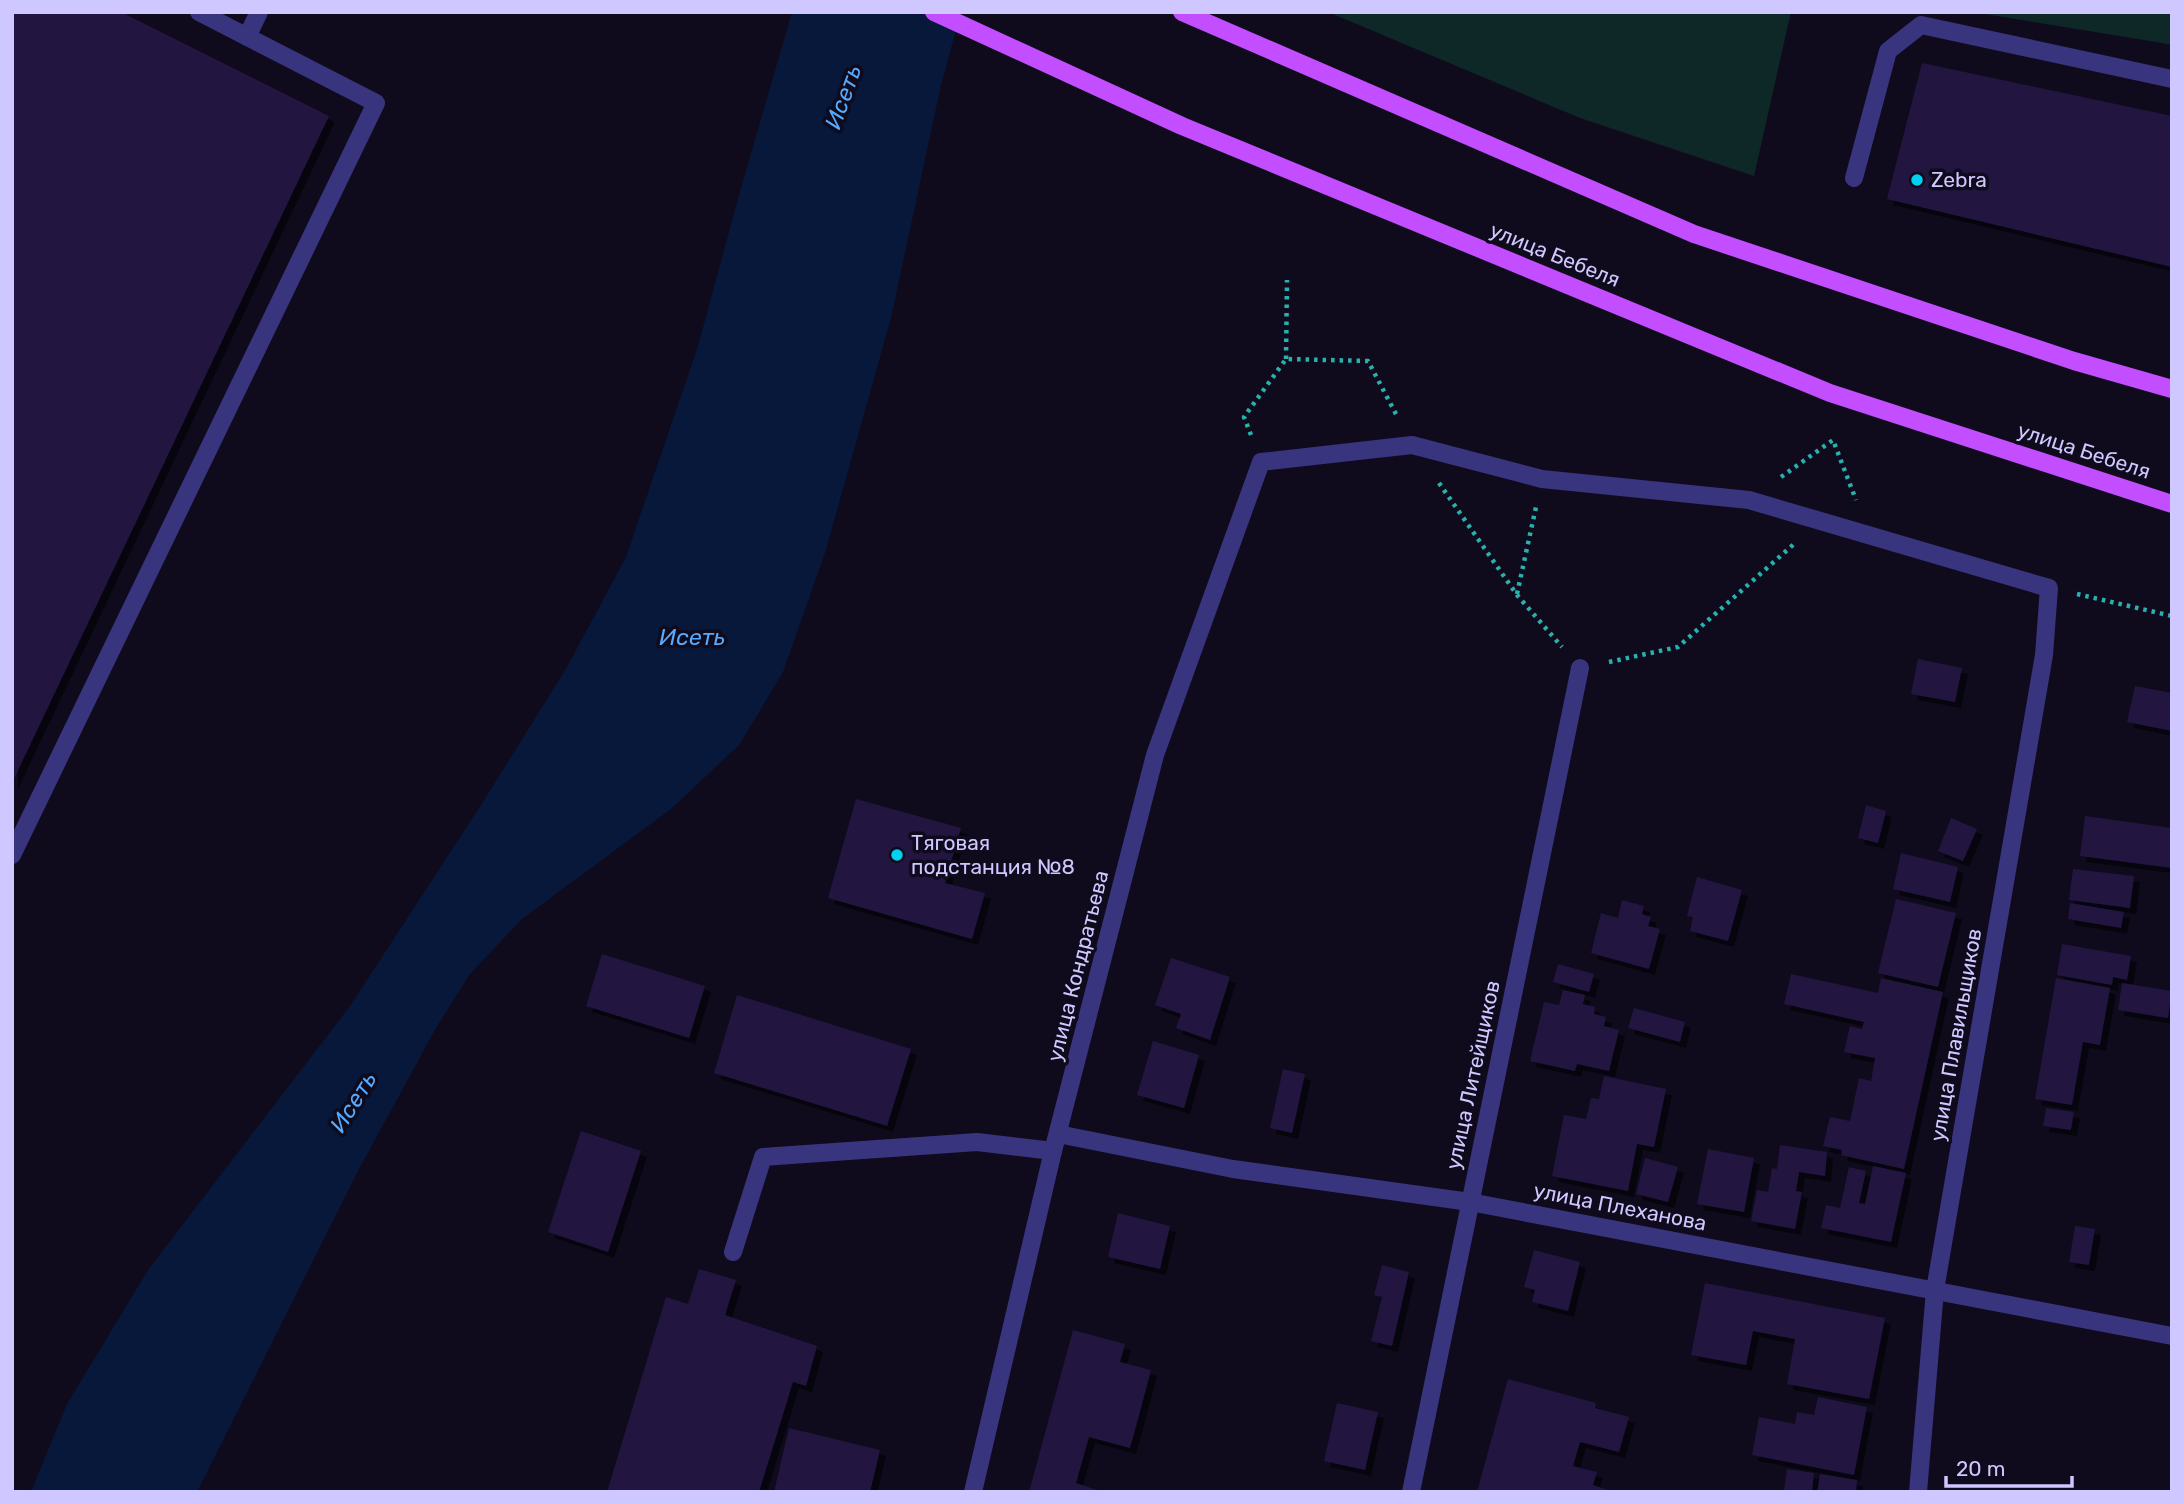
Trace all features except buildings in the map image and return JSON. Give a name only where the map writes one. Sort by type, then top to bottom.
[{"type":"main road","name":"улица Бебеля","points":[[934,12],[1182,126],[1830,393],[2172,504]]},
{"type":"main road","points":[[1182,12],[1694,234],[2074,360],[2172,389]]},
{"type":"street","points":[[12,855],[376,103],[199,12]]},
{"type":"street","points":[[247,37],[259,12]]},
{"type":"street","points":[[1854,178],[1888,51],[1921,25],[2172,79]]},
{"type":"street","name":"улица Кондратьева","points":[[972,1492],[1053,1151],[1155,755],[1261,462],[1412,445],[1542,479]]},
{"type":"street","points":[[1542,479],[1749,500],[2049,588]]},
{"type":"street","name":"улица Плавильщиков","points":[[1918,1492],[1935,1290],[2044,655],[2049,588]]},
{"type":"street","name":"улица Литейщиков","points":[[1410,1492],[1580,668]]},
{"type":"street","name":"улица Плеханова","points":[[1058,1134],[1233,1168],[1469,1202],[2172,1336]]},
{"type":"street","points":[[733,1252],[763,1157],[977,1142],[1053,1151]]},
{"type":"path","points":[[1286,359],[1287,280]]},
{"type":"path","points":[[1749,500],[1833,440],[1870,535]]},
{"type":"path","points":[[1542,479],[1517,595],[1580,668],[1678,647],[1821,521]]},
{"type":"path","points":[[2049,588],[2172,616]]},
{"type":"green space","points":[[1328,12],[1791,12],[1754,176],[1580,118]]},
{"type":"green space","points":[[1972,12],[2172,12],[2172,45],[2156,42]]},
{"type":"water","name":"Исеть","points":[[792,12],[961,12],[941,85],[891,318],[825,553],[783,672],[740,744],[671,809],[522,919],[470,974],[436,1028],[359,1169],[197,1492],[31,1492],[67,1404],[148,1270],[350,1006],[567,667],[626,557],[698,346]]},
{"type":"place","name":"Zebra","points":[[1917,180]]},
{"type":"place","name":"Тяговая подстанция №8","points":[[897,855]]}]
